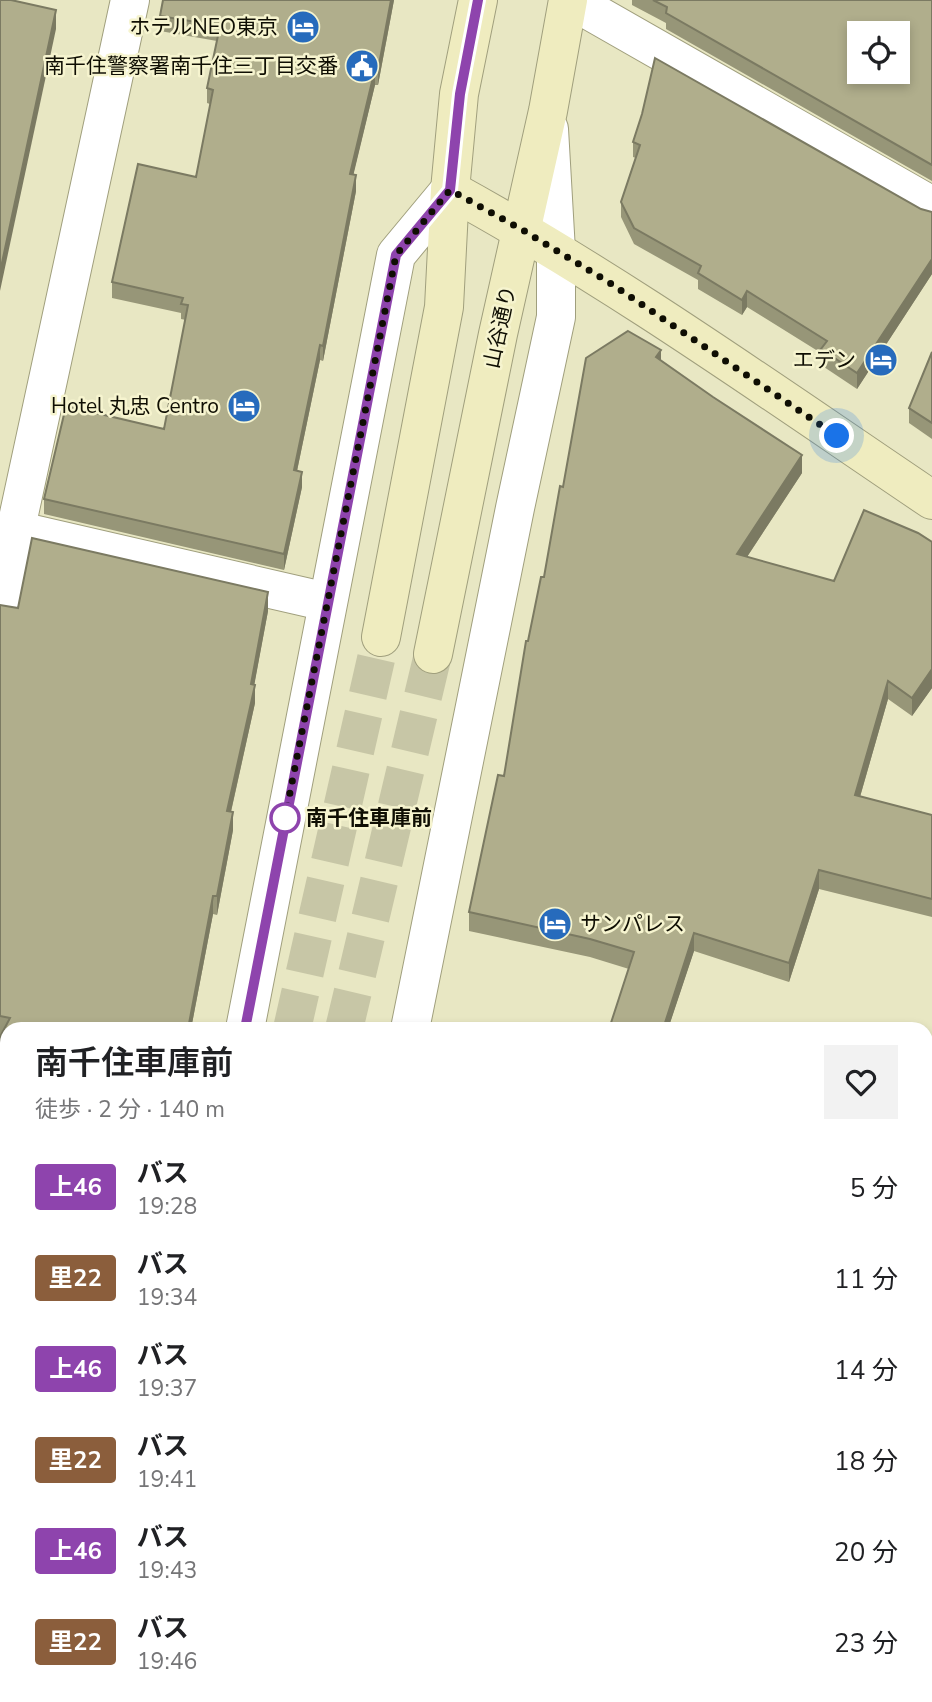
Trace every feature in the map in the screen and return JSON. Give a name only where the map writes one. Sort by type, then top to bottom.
[{"type":"main road","points":[[381,637],[444,307],[450,190],[460,94],[478,0]]},
{"type":"main road","name":"山谷通り","points":[[433,654],[569,0]]},
{"type":"main road","points":[[450,190],[521,229],[659,315],[932,500]]},
{"type":"street","points":[[0,602],[130,0]]},
{"type":"street","points":[[569,0],[932,206]]},
{"type":"street","points":[[411,1022],[556,317],[556,251],[548,111]]},
{"type":"street","points":[[246,1022],[396,255],[450,190]]},
{"type":"street","points":[[15,530],[327,601]]},
{"type":"building","points":[[0,0],[56,10],[0,272]]},
{"type":"building","points":[[163,0],[391,0],[378,70],[375,69],[350,174],[356,175],[323,346],[320,345],[294,470],[302,472],[284,554],[44,499],[66,406],[164,429],[188,305],[181,304],[183,298],[112,282],[138,164],[196,177],[213,90],[207,88],[220,26],[160,16]]},
{"type":"building","points":[[653,0],[932,0],[932,165],[666,13],[667,7]]},
{"type":"building","points":[[655,58],[921,209],[932,212],[932,259],[857,373],[821,349],[827,341],[747,291],[742,300],[698,273],[701,266],[634,228],[621,202],[640,145],[633,142]]},
{"type":"building","points":[[628,331],[661,350],[656,357],[802,455],[737,554],[834,581],[864,510],[918,533],[932,542],[932,669],[912,698],[888,681],[855,795],[932,815],[932,899],[819,870],[789,963],[694,933],[665,1022],[611,1022],[634,952],[590,939],[469,912],[498,775],[504,776],[526,641],[541,577],[544,577],[586,358]]},
{"type":"building","points":[[932,352],[932,423],[909,408]]},
{"type":"building","points":[[32,538],[268,592],[251,684],[255,685],[227,811],[233,812],[217,896],[213,896],[189,1022],[8,1022],[10,1018],[0,1016],[0,605],[18,608]]},
{"type":"tunnel","points":[[294,1022],[381,637]]},
{"type":"tunnel","points":[[346,1022],[433,654]]},
{"type":"bus line","name":"上46","points":[[246,1022],[396,255],[450,190],[460,94],[478,0]]},
{"type":"place","name":"ホテルNEO東京","points":[[303,27]]},
{"type":"place","name":"南千住警察署南千住三丁目交番","points":[[362,66]]},
{"type":"place","name":"エデン","points":[[881,360]]},
{"type":"place","name":"Hotel 丸忠 Centro","points":[[244,406]]},
{"type":"place","name":"南千住車庫前","points":[[285,818]]},
{"type":"place","name":"サンパレス","points":[[555,924]]},
{"type":"route","points":[[285,818],[396,255],[450,190],[610,283],[837,436]]}]
